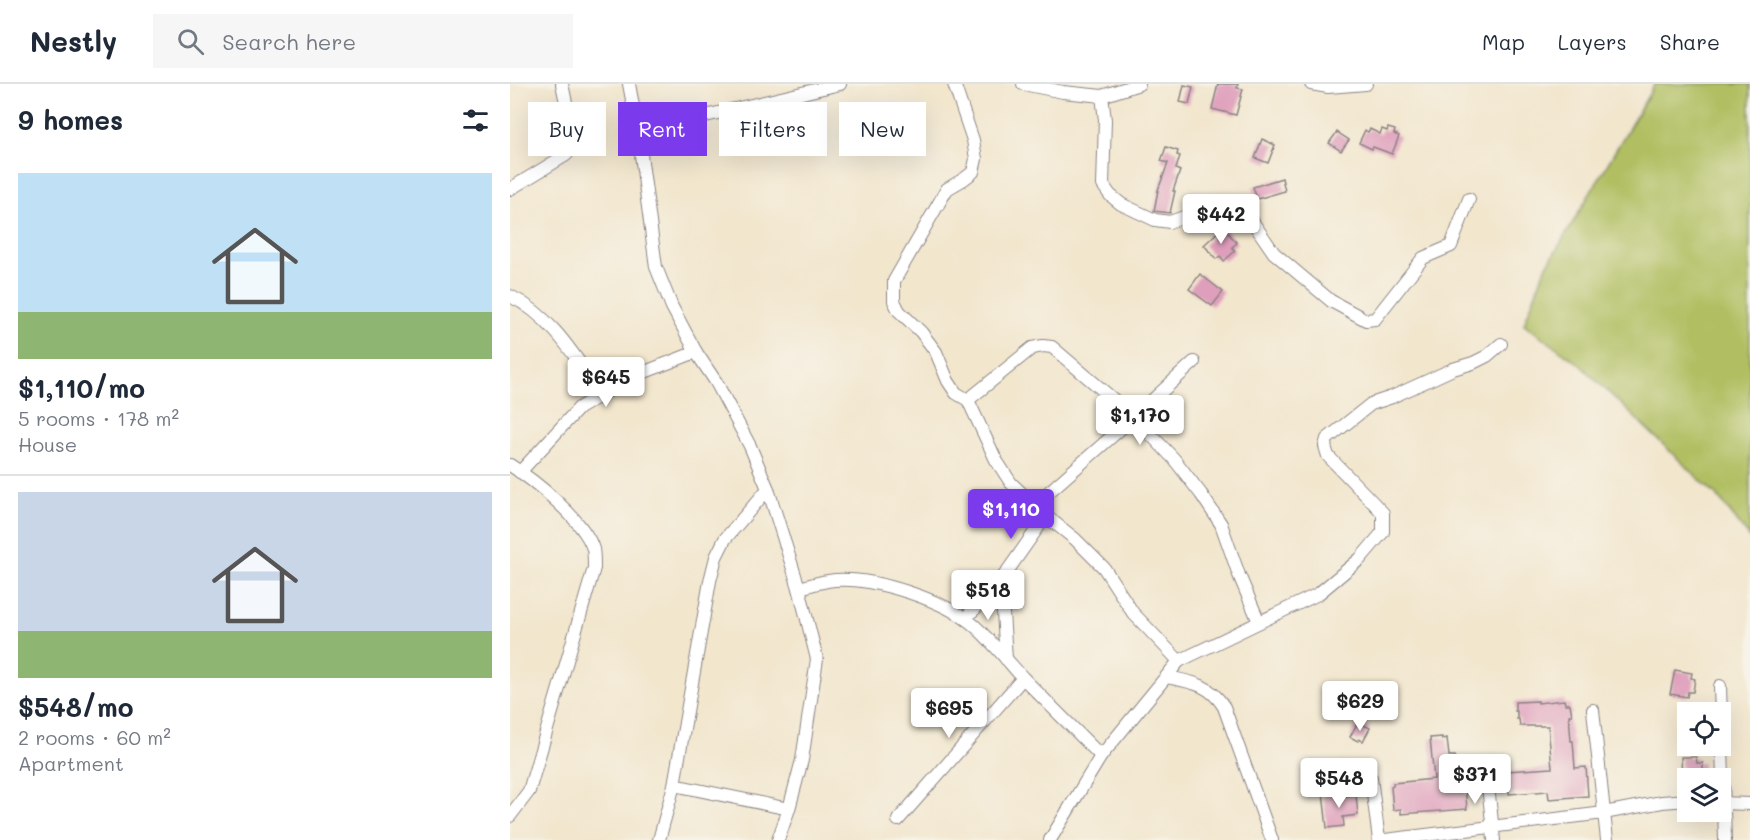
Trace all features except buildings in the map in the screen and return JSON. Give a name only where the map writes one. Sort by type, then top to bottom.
[{"type":"street","points":[[510,189],[566,155],[572,148],[574,140],[562,84]]},
{"type":"street","points":[[629,84],[632,102]]},
{"type":"street","points":[[707,116],[840,84]]},
{"type":"street","points":[[954,84],[974,140],[976,159],[973,171],[947,189],[894,281],[894,300],[898,311],[921,332],[936,352],[948,381],[956,393],[968,400],[996,460],[1011,483],[1075,539],[1104,568],[1133,613],[1179,661]]},
{"type":"street","points":[[1023,84],[1063,92],[1102,96],[1138,84]]},
{"type":"street","points":[[1311,84],[1328,87],[1366,84]]},
{"type":"street","points":[[1102,96],[1106,120],[1103,185],[1110,195],[1121,204],[1155,220],[1170,222],[1202,211],[1222,208],[1236,209],[1250,218],[1274,253],[1331,301],[1366,321],[1375,319],[1423,258],[1451,246],[1469,199]]},
{"type":"street","points":[[641,156],[656,267],[672,307],[750,446],[768,489],[799,588],[817,659],[802,760],[778,840]]},
{"type":"street","points":[[510,296],[524,303],[562,339],[601,394]]},
{"type":"street","points":[[1050,840],[1101,756],[1179,661],[1318,594],[1360,559],[1383,532],[1383,513],[1328,456],[1325,446],[1328,439],[1371,404],[1392,398],[1453,369],[1473,363],[1487,356],[1501,344]]},
{"type":"street","points":[[968,400],[1032,348],[1052,347],[1134,417],[1174,459],[1194,485],[1221,524],[1259,622]]},
{"type":"street","points":[[510,816],[529,791],[594,568],[593,549],[583,531],[560,503],[515,468],[579,408],[632,377],[696,352]]},
{"type":"street","points":[[1034,505],[1194,362]]},
{"type":"street","points":[[659,840],[674,785],[716,557],[725,539],[768,489]]},
{"type":"street","points":[[965,618],[992,593],[1046,516]]},
{"type":"street","points":[[799,588],[834,580],[856,580],[878,584],[936,602],[965,618],[1101,756]]},
{"type":"street","points":[[1001,581],[1006,659]]},
{"type":"street","points":[[1167,677],[1205,687],[1218,696],[1270,835],[1258,840]]},
{"type":"street","points":[[898,820],[1023,678]]},
{"type":"street","points":[[1720,686],[1721,768]]},
{"type":"street","points":[[1593,710],[1607,840]]},
{"type":"street","points":[[1486,768],[1493,834]]},
{"type":"street","points":[[1371,778],[1379,840]]},
{"type":"street","points":[[674,785],[789,809]]},
{"type":"street","points":[[1385,840],[1493,834],[1677,801]]},
{"type":"street","points":[[1731,803],[1750,804]]},
{"type":"street","points":[[1724,822],[1725,840]]},
{"type":"green space","points":[[1655,84],[1750,84],[1750,538],[1719,498],[1579,364],[1524,324],[1544,271]]}]
